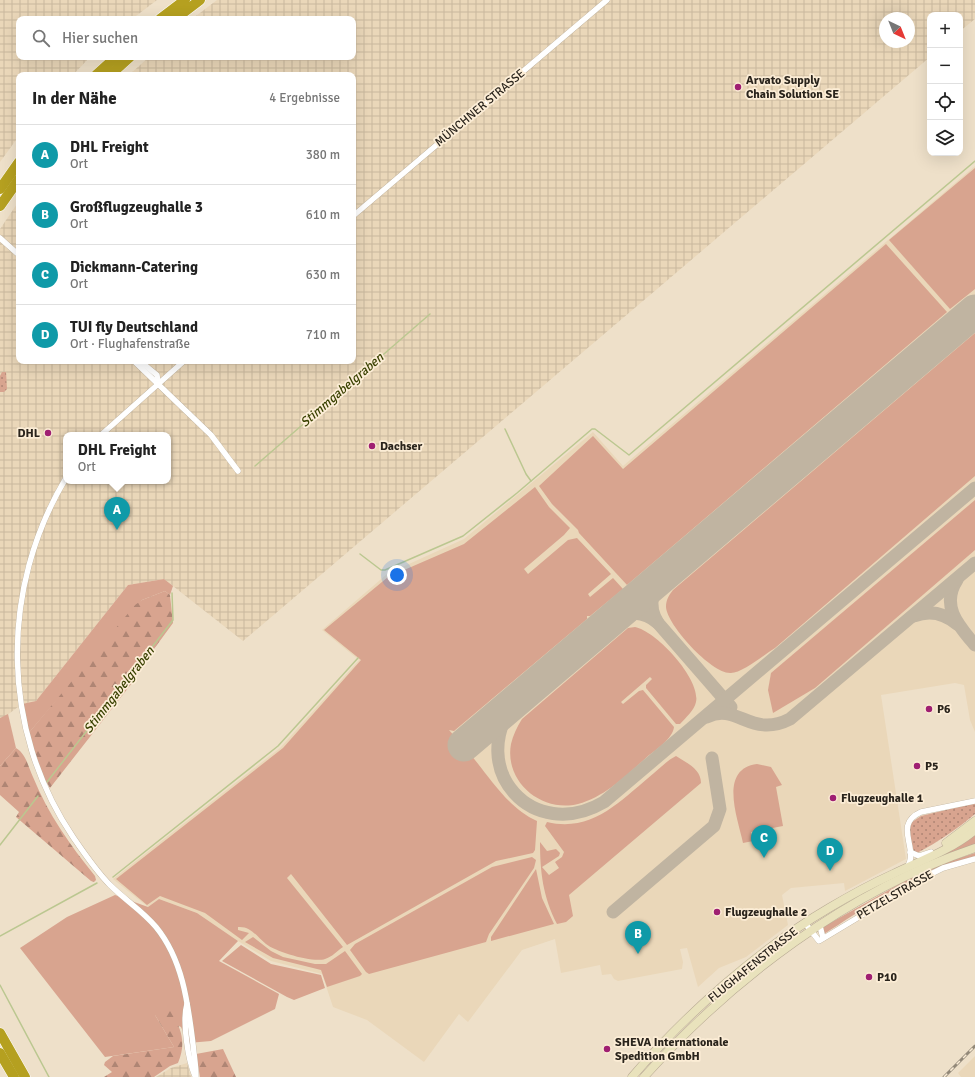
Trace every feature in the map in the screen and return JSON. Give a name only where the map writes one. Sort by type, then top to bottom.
[{"type":"highway","points":[[164,16],[185,0]]},
{"type":"highway","points":[[180,16],[200,0]]},
{"type":"highway","points":[[99,72],[113,60]]},
{"type":"highway","points":[[113,72],[127,60]]},
{"type":"highway","points":[[0,189],[16,166]]},
{"type":"highway","points":[[0,206],[16,183]]},
{"type":"highway","points":[[0,1033],[25,1077]]},
{"type":"highway","points":[[0,1053],[14,1077]]},
{"type":"main road","points":[[921,861],[975,821]]},
{"type":"main road","name":"FLUGHAFENSTRASSE","points":[[632,1077],[676,1030],[718,991],[805,923],[868,886],[957,843],[975,830]]},
{"type":"main road","name":"FLUGHAFENSTRASSE","points":[[644,1077],[720,1002],[748,978],[811,932],[901,879],[975,848]]},
{"type":"street","name":"MÜNCHNER STRASSE","points":[[356,213],[607,0]]},
{"type":"street","points":[[0,238],[16,252]]},
{"type":"street","points":[[137,364],[211,435],[238,471]]},
{"type":"street","points":[[144,364],[157,375],[158,383]]},
{"type":"street","points":[[104,432],[180,364]]},
{"type":"street","points":[[13,618],[18,586],[31,545],[49,506],[63,483]]},
{"type":"street","points":[[11,643],[11,667]]},
{"type":"street","points":[[13,692],[19,725],[27,751],[51,803],[73,837],[106,880],[144,914],[163,937],[180,973],[187,1004],[185,1010],[190,1062],[196,1077]]},
{"type":"street","points":[[907,867],[910,861],[910,852],[907,828],[914,816],[921,812],[975,801]]},
{"type":"street","points":[[910,852],[919,856],[932,852]]},
{"type":"street","name":"PETZELSTRASSE","points":[[821,939],[936,871],[975,859]]},
{"type":"street","points":[[805,923],[811,932],[821,939]]},
{"type":"street","points":[[820,926],[821,939]]},
{"type":"shaded area","points":[[0,0],[157,0],[136,16],[16,16],[16,60],[87,60],[76,72],[16,72],[16,140],[0,162]]},
{"type":"shaded area","points":[[217,0],[975,0],[975,19],[963,29],[963,12],[927,12],[927,60],[243,641],[164,579],[128,585],[36,701],[22,704],[6,716],[0,718],[0,229],[16,205],[16,364],[356,364],[356,72],[132,72],[146,60],[356,60],[356,16],[196,16]]},
{"type":"shaded area","points":[[975,166],[975,732],[970,720],[964,685],[955,683],[881,695],[906,859],[845,891],[844,883],[791,888],[782,895],[788,925],[746,957],[719,968],[698,987],[687,948],[680,949],[683,962],[682,969],[618,981],[614,979],[611,974],[602,975],[600,965],[561,973],[555,939],[522,950],[468,1022],[459,1014],[424,1062],[367,1020],[333,1007],[322,974],[271,961],[197,913],[159,899],[148,907],[113,879],[280,748],[359,660],[322,630],[387,574],[464,539],[593,432],[623,466]]},
{"type":"shaded area","points":[[975,1056],[975,1077],[961,1077],[958,1073]]},
{"type":"shaded area","points":[[187,1063],[191,1077],[156,1077],[171,1068]]},
{"type":"green space","points":[[975,168],[975,289],[950,309],[889,240]]},
{"type":"green space","points":[[886,244],[947,312],[627,585],[579,533],[578,530],[552,504],[539,486],[593,436],[623,469]]},
{"type":"green space","points":[[975,333],[975,476],[775,648],[753,663],[740,670],[730,673],[722,671],[702,657],[682,636],[668,615],[666,607],[667,602],[673,590]]},
{"type":"green space","points":[[2,372],[6,372],[7,389],[4,392],[0,392],[0,376]]},
{"type":"green space","points":[[535,487],[549,507],[570,528],[564,535],[524,569],[528,574],[568,540],[577,538],[611,574],[588,594],[590,597],[613,578],[623,589],[590,616],[587,616],[587,619],[454,731],[449,730],[456,738],[451,742],[466,759],[471,755],[509,801],[527,816],[537,821],[535,850],[533,853],[496,861],[347,945],[291,874],[287,878],[343,947],[330,957],[319,960],[295,956],[278,950],[266,944],[250,930],[243,927],[238,927],[238,930],[249,933],[242,940],[205,913],[160,896],[147,905],[116,879],[283,748],[361,660],[324,630],[388,577],[464,544]]},
{"type":"green space","points":[[975,500],[975,550],[815,688],[773,713],[768,690],[771,673]]},
{"type":"green space","points":[[164,579],[173,586],[170,595],[165,591],[142,600],[27,735],[22,704],[36,701],[128,585]]},
{"type":"green space","points":[[165,591],[170,595],[173,623],[143,664],[132,683],[50,788],[37,766],[27,735],[135,605],[142,600]]},
{"type":"green space","points":[[635,627],[644,630],[665,646],[684,669],[692,681],[696,692],[696,702],[694,708],[680,724],[676,724],[646,688],[646,685],[652,679],[650,677],[621,702],[623,704],[639,691],[643,690],[674,727],[671,735],[616,784],[588,801],[564,806],[551,804],[539,799],[528,792],[513,771],[510,758],[511,744],[518,725],[522,719],[628,628]]},
{"type":"green space","points":[[8,714],[16,748],[0,766],[0,718]]},
{"type":"green space","points":[[16,748],[24,757],[39,791],[68,841],[95,876],[96,880],[94,882],[16,817],[19,812],[0,795],[0,766]]},
{"type":"green space","points":[[676,756],[696,770],[699,774],[701,783],[569,895],[573,916],[566,922],[557,924],[545,894],[541,864],[540,842],[547,851],[556,849],[560,853],[559,856],[542,867],[549,875],[559,868],[555,862],[562,857],[564,852],[545,826],[547,822],[563,824],[578,823],[605,812],[630,794]]},
{"type":"green space","points":[[757,764],[771,767],[782,785],[776,787],[783,826],[751,832],[753,841],[743,843],[735,809],[734,785],[738,775],[745,768]]},
{"type":"green space","points":[[975,803],[975,814],[940,840],[917,853],[915,852],[911,845],[910,837],[912,822],[921,816]]},
{"type":"green space","points":[[975,833],[975,844],[946,855],[945,852]]},
{"type":"green space","points":[[975,853],[975,857],[948,864],[917,877],[884,895],[824,934],[823,927],[928,868]]},
{"type":"green space","points":[[532,857],[536,860],[534,868],[489,934],[486,942],[369,974],[350,950],[355,944],[492,867]]},
{"type":"green space","points":[[536,869],[542,898],[554,924],[491,941],[491,937]]},
{"type":"green space","points":[[115,895],[148,907],[159,899],[197,913],[238,941],[219,961],[279,994],[275,1009],[211,1041],[188,1043],[181,1027],[155,1015],[174,1047],[105,1057],[20,948],[67,917]]},
{"type":"green space","points":[[253,937],[271,951],[283,957],[315,964],[326,964],[345,951],[362,974],[327,987],[321,970],[273,958],[245,942]]},
{"type":"green space","points":[[241,945],[271,964],[321,975],[325,988],[294,1000],[287,997],[222,961]]},
{"type":"green space","points":[[167,1004],[181,1032],[182,1047],[178,1063],[170,1066],[154,1077],[104,1077],[112,1072],[104,1065],[105,1062],[113,1056],[174,1047],[155,1015]]},
{"type":"green space","points":[[223,1049],[236,1077],[200,1077],[196,1054]]},
{"type":"waterway","points":[[360,554],[381,570],[385,570],[463,536],[517,493],[592,429],[595,429],[629,455],[975,161]]},
{"type":"waterway","name":"Stimmgabelgraben","points":[[255,466],[430,314]]},
{"type":"waterway","points":[[505,429],[526,474],[531,481]]},
{"type":"waterway","name":"Stimmgabelgraben","points":[[47,782],[173,620],[172,593]]},
{"type":"waterway","points":[[113,877],[278,746],[358,658]]},
{"type":"waterway","name":"Stimmgabelgraben","points":[[0,845],[38,796]]},
{"type":"waterway","points":[[0,936],[97,883]]},
{"type":"waterway","points":[[0,985],[49,1077]]},
{"type":"taxiway","points":[[515,702],[502,727],[498,752],[502,774],[514,793],[531,806],[553,814],[578,813],[604,802],[975,488]]},
{"type":"taxiway","points":[[707,717],[718,714],[727,714],[765,725],[776,724],[790,719],[975,563]]},
{"type":"taxiway","points":[[611,620],[623,615],[635,613],[647,616],[658,623],[652,609],[653,596],[658,584],[667,573]]},
{"type":"taxiway","points":[[957,580],[952,589],[950,598],[951,607],[958,623],[975,645]]},
{"type":"taxiway","points":[[914,616],[925,613],[942,615],[957,624]]},
{"type":"taxiway","points":[[658,623],[731,707]]},
{"type":"taxiway","points":[[613,912],[714,826],[720,809],[712,758]]},
{"type":"runway","points":[[464,745],[975,311]]},
{"type":"railway","points":[[944,1077],[975,1046]]},
{"type":"place","name":"Arvato Supply Chain Solution SE","points":[[738,87]]},
{"type":"place","name":"DHL","points":[[48,433]]},
{"type":"place","name":"Dachser","points":[[372,446]]},
{"type":"place","name":"DHL Freight","points":[[117,530]]},
{"type":"place","name":"P6","points":[[929,709]]},
{"type":"place","name":"P5","points":[[917,766]]},
{"type":"place","name":"Flugzeughalle 1","points":[[833,798]]},
{"type":"place","name":"Dickmann-Catering","points":[[764,858]]},
{"type":"place","name":"TUI fly Deutschland","points":[[830,871]]},
{"type":"place","name":"Flugzeughalle 2","points":[[717,912]]},
{"type":"place","name":"Großflugzeughalle 3","points":[[638,954]]},
{"type":"place","name":"P10","points":[[869,977]]},
{"type":"place","name":"SHEVA Internationale Spedition GmbH","points":[[607,1049]]}]
